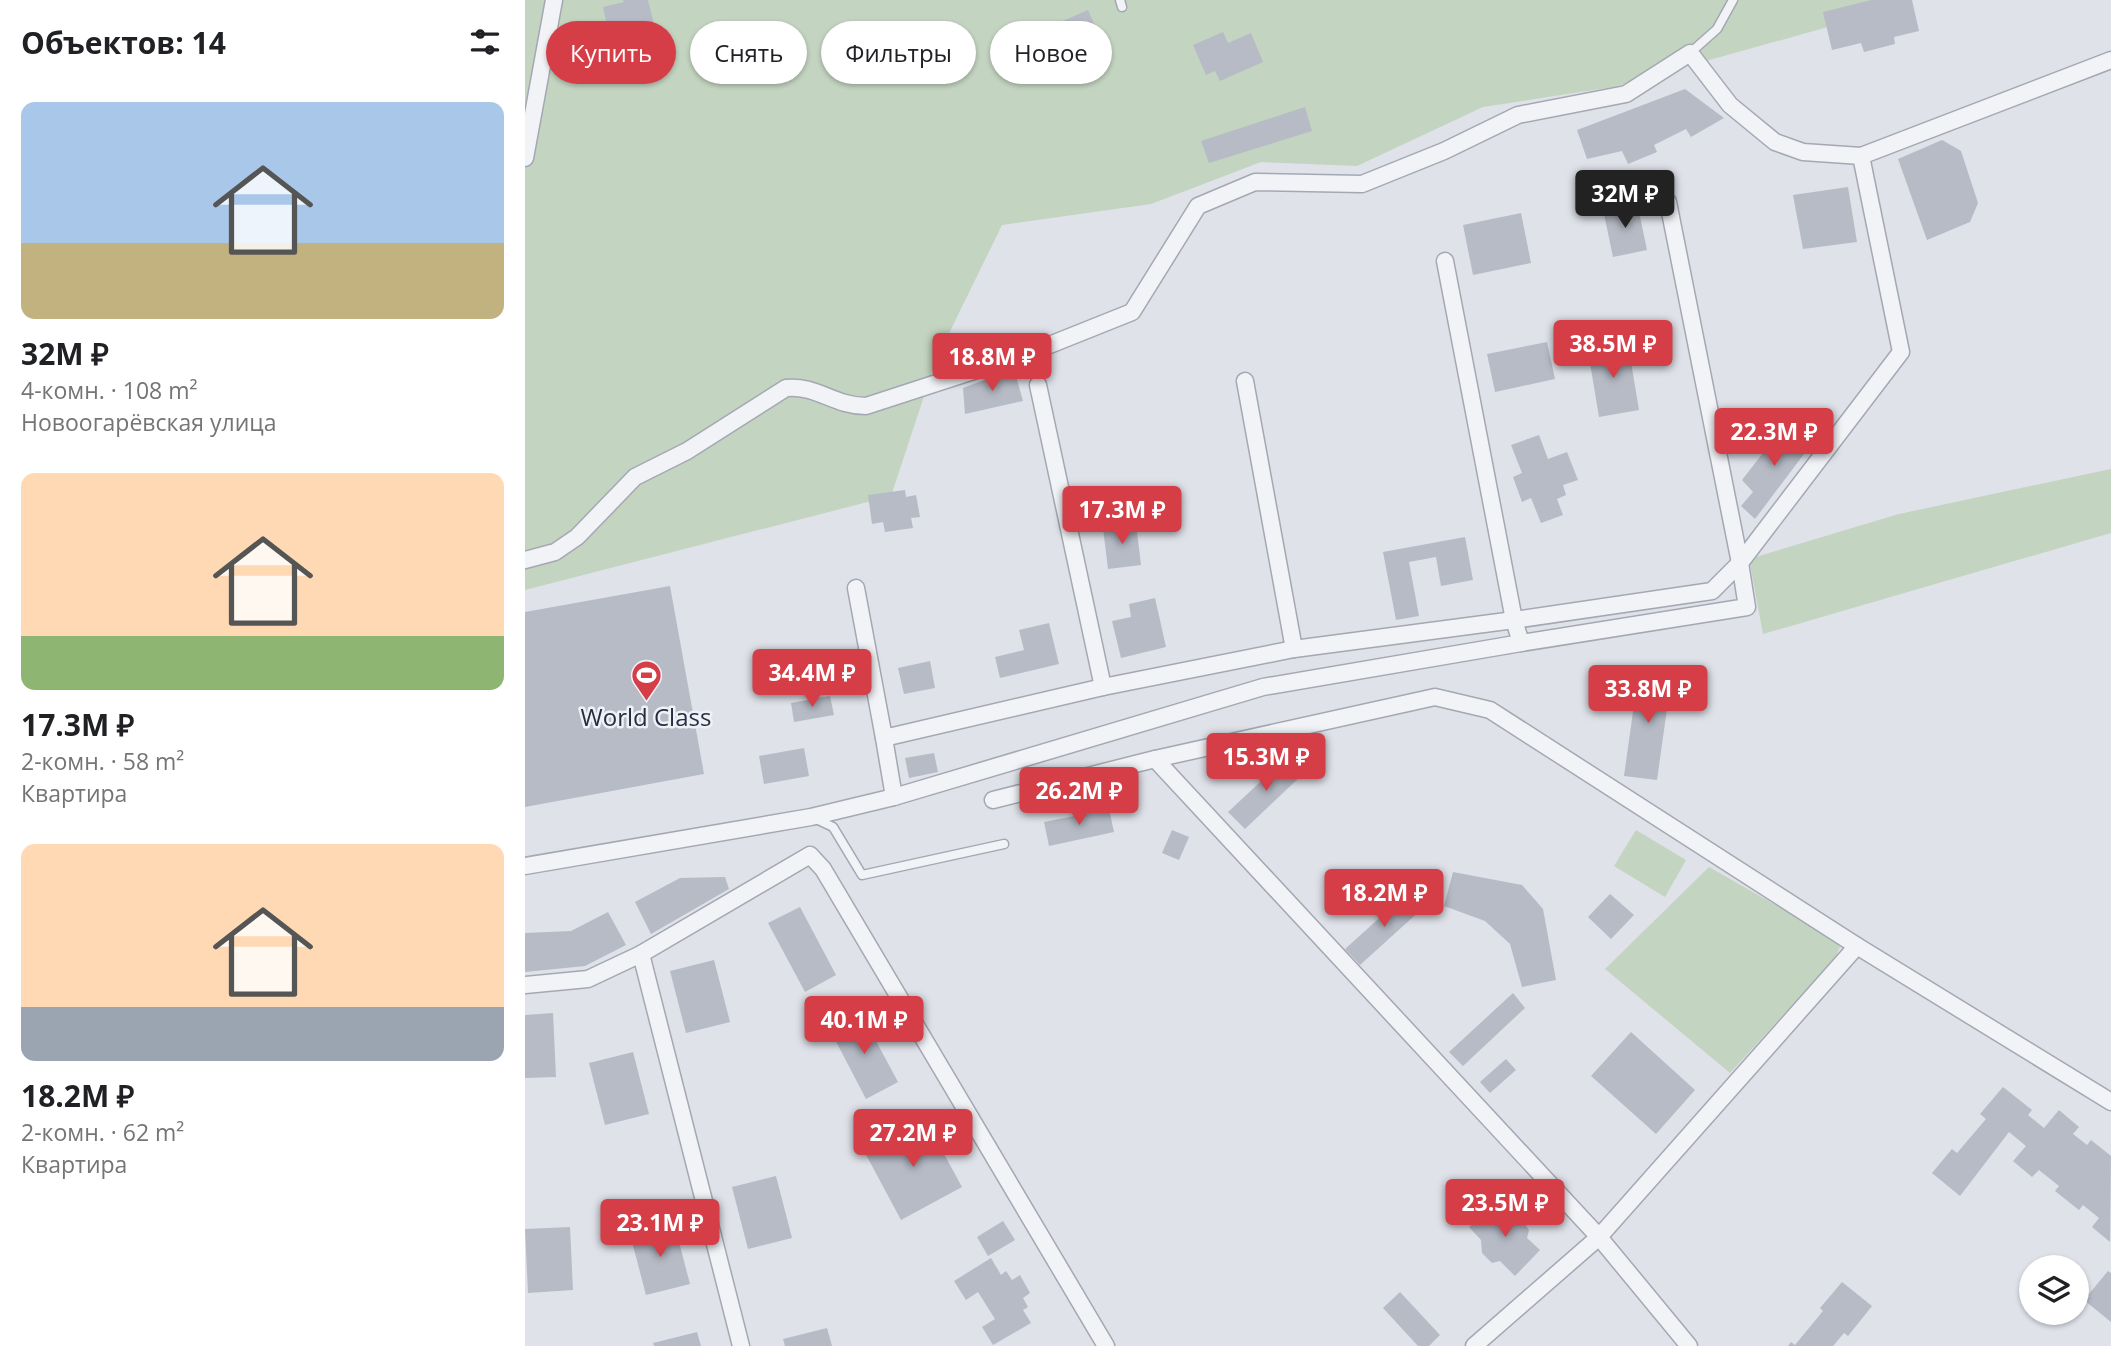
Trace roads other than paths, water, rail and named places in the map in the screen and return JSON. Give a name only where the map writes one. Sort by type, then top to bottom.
[{"type":"street","points":[[525,158],[554,0]]},
{"type":"street","points":[[525,560],[555,552],[577,537],[635,477],[687,451],[786,388],[802,387],[850,406],[866,406],[1032,352],[1132,312],[1199,206],[1255,182],[1362,184],[1444,151],[1518,115],[1626,94],[1690,53],[1730,105],[1775,142],[1803,152],[1861,156],[2111,60]]},
{"type":"street","points":[[884,738],[1103,687],[1294,649],[1514,621],[1712,591],[1740,563],[1901,352],[1861,156]]},
{"type":"street","points":[[525,866],[811,817],[894,797],[1263,687],[1747,607],[1668,202]]},
{"type":"street","points":[[1445,261],[1514,621],[1521,643]]},
{"type":"street","points":[[1245,381],[1294,649]]},
{"type":"street","points":[[1038,385],[1103,687]]},
{"type":"street","points":[[856,588],[894,797]]},
{"type":"street","points":[[993,800],[1156,759],[1435,697],[1490,710],[1857,946],[2111,1102]]},
{"type":"street","points":[[1156,759],[1599,1237],[1689,1346]]},
{"type":"street","points":[[525,985],[588,979],[641,954],[810,855],[823,869],[1106,1346]]},
{"type":"street","points":[[1474,1346],[1599,1237],[1857,946]]},
{"type":"street","points":[[641,954],[741,1346]]},
{"type":"lane","points":[[1690,53],[1717,29],[1733,0]]},
{"type":"lane","points":[[811,817],[833,827],[862,875],[1004,844]]},
{"type":"place","name":"World Class","points":[[646,703]]}]
